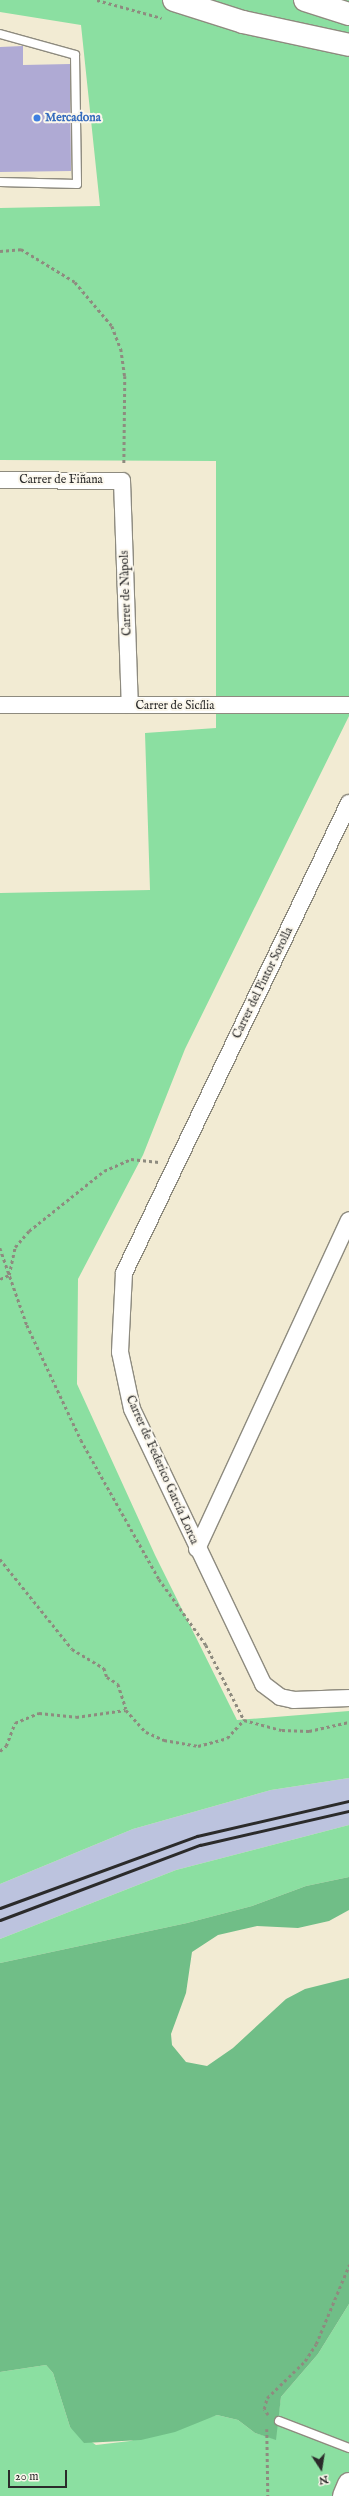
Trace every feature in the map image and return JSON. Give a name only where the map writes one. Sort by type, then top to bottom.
[{"type":"main road","points":[[174,0],[243,22],[349,45]]},
{"type":"main road","points":[[305,0],[349,14]]},
{"type":"main road","points":[[344,2496],[349,2484]]},
{"type":"street","name":"Carrer de Fiñana","points":[[0,480],[122,481]]},
{"type":"street","name":"Carrer de Nàpols","points":[[122,481],[130,705]]},
{"type":"street","name":"Carrer de Sicília","points":[[0,705],[349,705]]},
{"type":"street","name":"Carrer del Pintor Sorolla","points":[[176,1164],[349,803]]},
{"type":"street","name":"Carrer de Federico García Lorca","points":[[176,1164],[124,1273],[120,1352],[132,1409],[197,1549],[264,1684],[270,1692],[294,1700],[349,1698]]},
{"type":"street","name":"Carrer de Federico García Lorca","points":[[197,1549],[349,1220]]},
{"type":"lane","points":[[0,34],[75,55],[77,184],[0,182]]},
{"type":"lane","points":[[279,2421],[349,2448]]},
{"type":"path","points":[[0,251],[21,249],[70,278],[96,304],[112,326],[121,349],[126,376],[126,454],[122,481]]},
{"type":"path","points":[[9,1274],[14,1247],[104,1170],[131,1158],[176,1164]]},
{"type":"path","points":[[0,1248],[27,1325],[106,1487],[160,1579],[206,1645],[244,1720],[282,1730],[309,1731],[349,1722]]},
{"type":"path","points":[[0,1279],[9,1274]]},
{"type":"path","points":[[0,1559],[72,1649],[104,1668],[107,1677],[118,1684],[126,1710],[146,1732],[164,1740],[198,1746],[227,1738],[244,1720]]},
{"type":"path","points":[[0,1751],[6,1746],[15,1723],[30,1715],[76,1717],[126,1710]]},
{"type":"path","points":[[268,2496],[268,2417],[264,2409],[267,2398],[305,2361],[316,2344],[349,2265]]},
{"type":"path","points":[[268,2417],[279,2421]]},
{"type":"shaded area","points":[[349,1778],[349,1825],[176,1870],[0,1939],[0,1884],[133,1829],[271,1790]]},
{"type":"green space","points":[[0,0],[349,0],[349,716],[185,1049],[143,1155],[78,1279],[77,1384],[155,1555],[237,1720],[349,1711],[349,1778],[271,1790],[133,1829],[0,1884],[0,893],[150,890],[145,733],[216,728],[216,461],[0,460],[0,208],[100,206],[81,25],[0,12]]},
{"type":"green space","points":[[349,1825],[349,1877],[306,1886],[252,1906],[187,1923],[0,1963],[0,1939],[176,1870]]},
{"type":"green space","points":[[349,1877],[349,1910],[329,1921],[298,1928],[257,1926],[218,1935],[192,1952],[186,1993],[171,2034],[172,2045],[186,2062],[207,2066],[233,2048],[286,1999],[305,1989],[349,1978],[349,2304],[318,2354],[281,2397],[276,2440],[255,2433],[238,2420],[217,2415],[175,2432],[141,2440],[84,2443],[70,2427],[53,2373],[46,2365],[0,2372],[0,1963],[187,1923],[252,1906],[306,1886]]},
{"type":"green space","points":[[349,2304],[349,2496],[0,2496],[0,2372],[46,2365],[53,2373],[70,2427],[96,2445],[130,2441],[217,2415],[238,2420],[255,2433],[275,2439],[281,2397],[318,2354]]},
{"type":"building","name":"Mercadona","points":[[23,46],[23,65],[70,64],[71,171],[0,172],[0,47]]},
{"type":"railway","points":[[0,1908],[197,1836],[349,1801]]},
{"type":"railway","points":[[0,1920],[200,1845],[349,1811]]},
{"type":"place","name":"Mercadona","points":[[37,118]]}]
